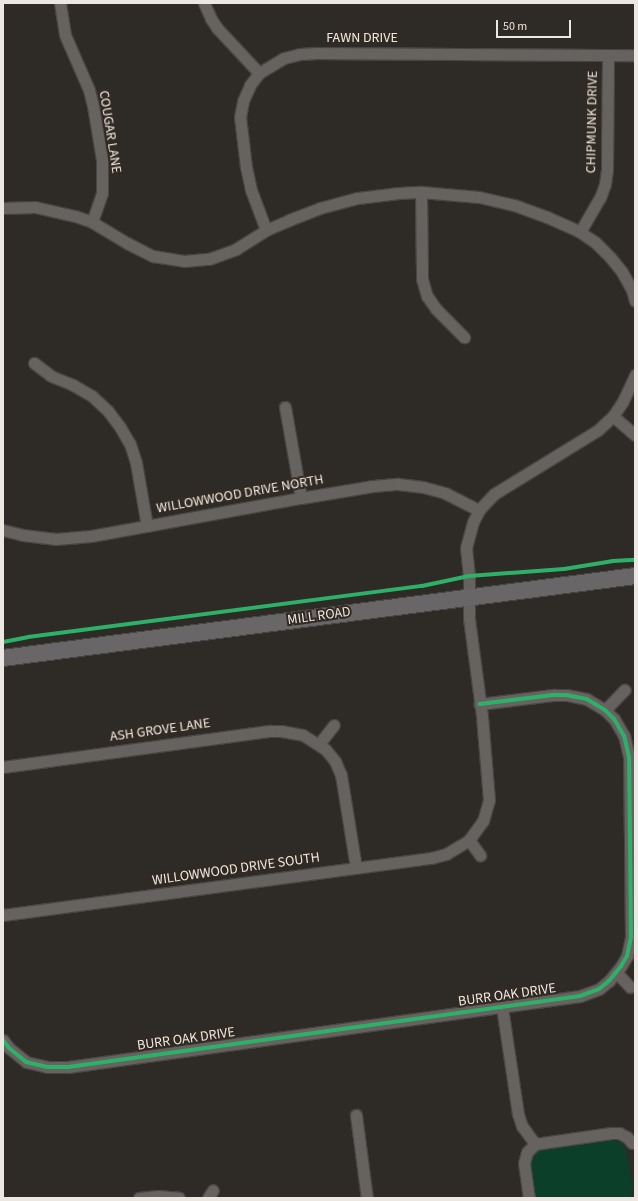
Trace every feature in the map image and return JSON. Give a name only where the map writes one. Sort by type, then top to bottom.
[{"type":"street","name":"COUGAR LANE","points":[[60,3],[65,35],[90,95],[102,160],[102,192],[92,222]]},
{"type":"street","points":[[204,3],[210,20],[259,73]]},
{"type":"street","name":"FAWN DRIVE","points":[[266,230],[251,190],[246,167],[240,117],[243,100],[250,85],[259,73],[284,58],[300,54],[317,53],[635,55]]},
{"type":"street","name":"CHIPMUNK DRIVE","points":[[580,232],[600,198],[605,184],[607,170],[608,55]]},
{"type":"street","points":[[3,208],[35,207],[49,209],[92,222],[127,243],[153,256],[184,261],[209,259],[236,250],[266,230],[320,208],[358,198],[421,192],[479,197],[514,205],[547,217],[580,232],[610,257],[622,272],[635,301]]},
{"type":"street","points":[[421,192],[421,262],[427,296],[436,308],[464,337]]},
{"type":"street","points":[[34,363],[51,376],[73,385],[92,396],[108,411],[120,427],[130,444],[136,463],[147,526]]},
{"type":"street","points":[[469,596],[466,548],[468,534],[479,510],[494,494],[583,441],[598,430],[613,416],[623,402],[635,375]]},
{"type":"street","points":[[285,407],[301,498]]},
{"type":"street","points":[[613,416],[635,435]]},
{"type":"street","name":"WILLOWWOOD DRIVE NORTH","points":[[3,530],[23,535],[56,539],[91,536],[301,498],[373,486],[398,484],[423,487],[445,493],[479,510]]},
{"type":"street","name":"MILL ROAD","points":[[3,658],[469,596],[635,576]]},
{"type":"street","name":"WILLOWWOOD DRIVE SOUTH","points":[[3,915],[431,858],[446,854],[469,840],[482,821],[489,800],[480,704],[469,618],[469,596]]},
{"type":"street","points":[[605,710],[624,690]]},
{"type":"street","name":"BURR OAK DRIVE","points":[[3,1040],[9,1048],[26,1062],[47,1067],[68,1067],[580,996],[599,989],[617,973],[627,956],[631,937],[629,762],[624,736],[614,719],[605,710],[587,699],[567,695],[553,695],[480,704]]},
{"type":"street","points":[[319,744],[334,725]]},
{"type":"street","name":"ASH GROVE LANE","points":[[3,766],[271,731],[281,731],[303,735],[319,744],[332,757],[342,775],[356,868]]},
{"type":"street","points":[[469,840],[480,855]]},
{"type":"street","points":[[617,973],[630,987]]},
{"type":"street","points":[[502,1007],[518,1114],[522,1126],[534,1144]]},
{"type":"street","points":[[356,1115],[367,1198]]},
{"type":"street","points":[[529,1198],[524,1163],[527,1152],[534,1144],[619,1133],[627,1137],[634,1145]]},
{"type":"street","points":[[139,1198],[158,1196],[179,1198]]},
{"type":"green space","points":[[614,1140],[622,1143],[626,1149],[633,1189],[631,1198],[536,1198],[531,1162],[536,1152],[546,1148]]},
{"type":"cycle path","points":[[3,642],[28,637],[422,586],[469,576],[564,569],[613,561],[635,560]]},
{"type":"cycle path","points":[[3,1040],[9,1048],[26,1062],[47,1067],[68,1067],[580,996],[599,989],[609,981],[621,966],[627,956],[631,937],[629,757],[624,736],[614,719],[605,710],[587,699],[567,695],[553,695],[480,704]]}]
